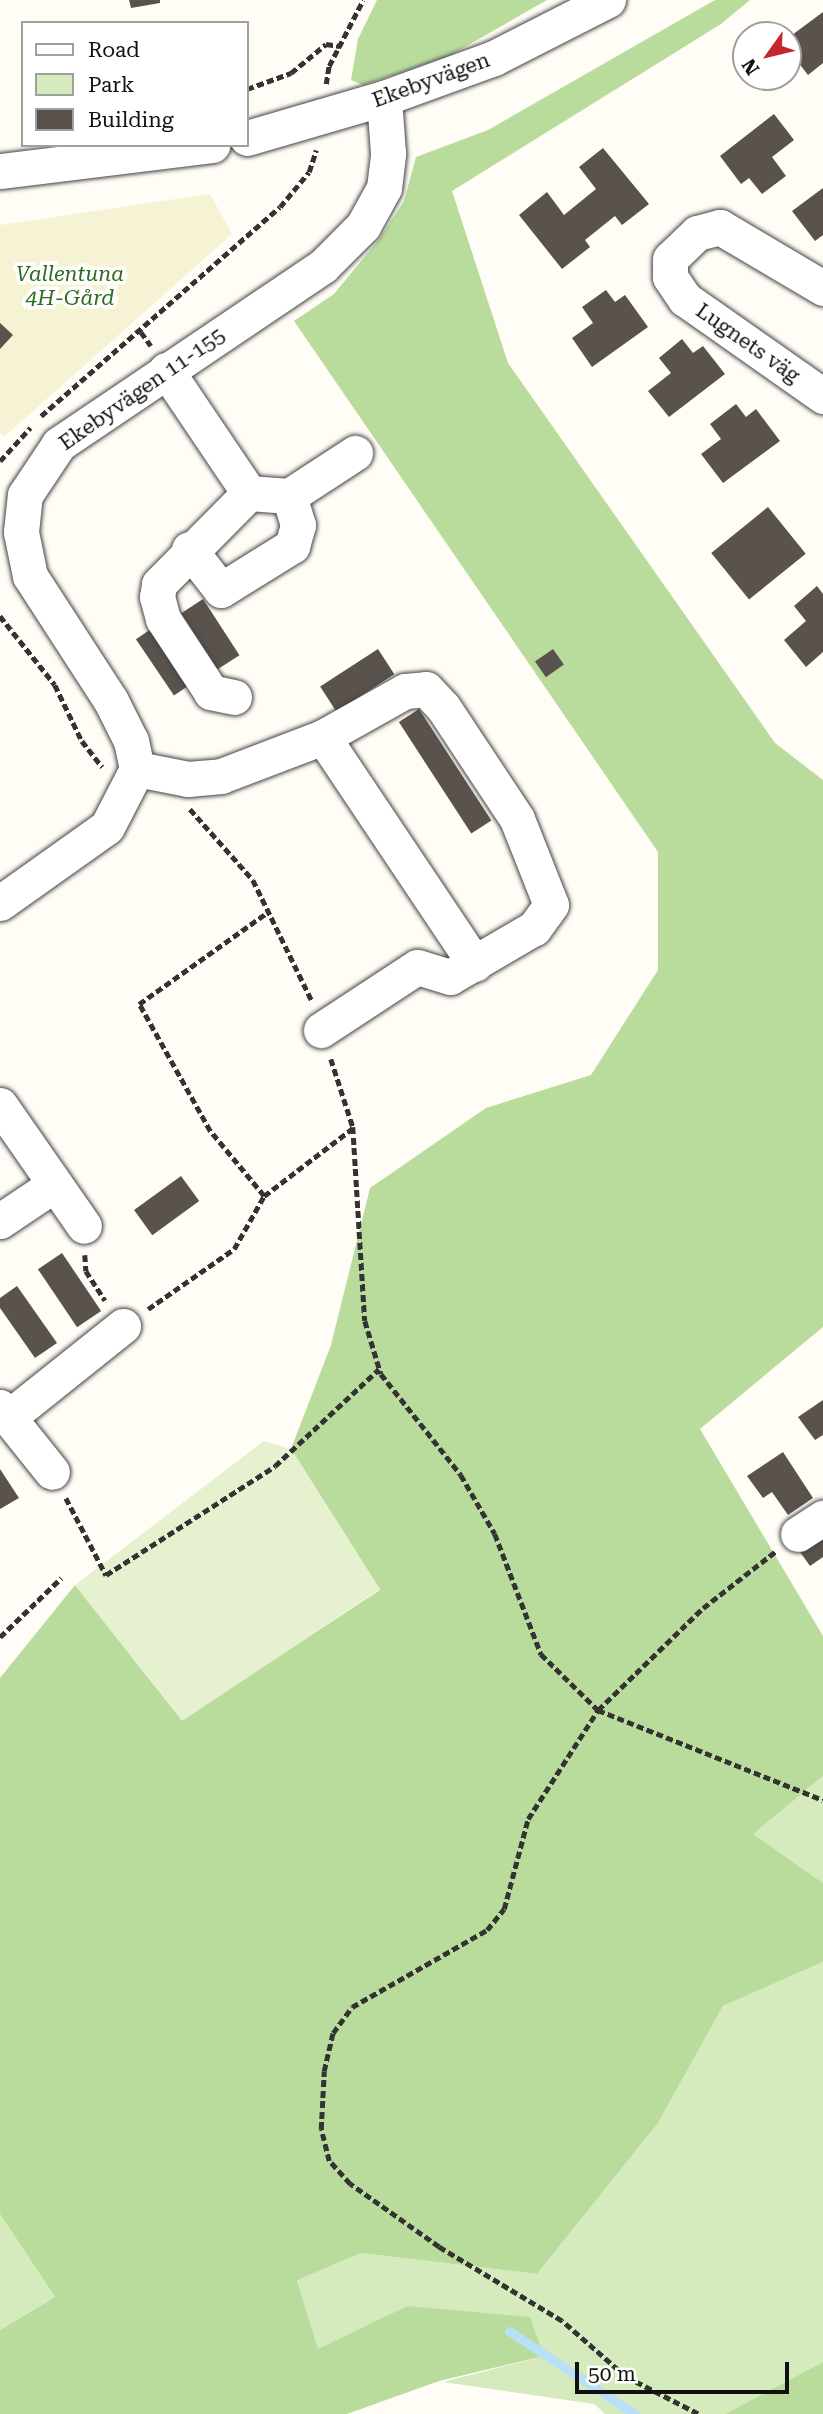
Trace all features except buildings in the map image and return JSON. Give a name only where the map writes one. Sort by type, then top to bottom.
[{"type":"street","name":"Ekebyvägen","points":[[248,138],[384,98],[494,58],[607,0]]},
{"type":"street","name":"Ekebyvägen 11-155","points":[[133,777],[131,741],[111,701],[30,576],[21,532],[25,495],[59,444],[323,267],[363,226],[384,188],[388,153],[384,98]]},
{"type":"street","points":[[0,171],[196,147]]},
{"type":"street","name":"Lugnets väg","points":[[823,288],[720,227],[697,233],[670,259],[670,277],[685,299],[823,396]]},
{"type":"street","points":[[166,370],[248,493]]},
{"type":"street","points":[[234,697],[211,692],[159,607],[159,584],[189,549],[248,493],[289,496],[355,453]]},
{"type":"street","points":[[189,549],[221,590],[292,546],[298,525],[289,496]]},
{"type":"street","points":[[2,897],[107,827],[133,777],[188,779],[220,776],[338,730],[405,691],[426,689],[443,707],[517,819],[551,905],[534,928],[475,964],[450,977],[417,967],[321,1030]]},
{"type":"street","points":[[338,730],[475,964]]},
{"type":"street","points":[[0,1105],[84,1226]]},
{"type":"street","points":[[0,1221],[55,1184]]},
{"type":"street","points":[[52,1472],[4,1412],[123,1326]]},
{"type":"path","points":[[324,92],[340,46],[363,0]]},
{"type":"path","points":[[248,89],[291,73],[326,44],[340,46]]},
{"type":"path","points":[[0,461],[55,401],[141,332],[280,207],[309,172],[318,142]]},
{"type":"path","points":[[0,615],[55,685],[82,741],[110,777],[133,777]]},
{"type":"path","points":[[185,803],[253,880],[313,1001],[353,1127],[365,1321],[380,1369],[461,1475],[495,1534],[541,1654],[598,1710],[823,1800]]},
{"type":"path","points":[[264,1196],[210,1131],[139,1004],[268,912]]},
{"type":"path","points":[[84,1226],[86,1271],[123,1326],[234,1249],[264,1196],[353,1127]]},
{"type":"path","points":[[52,1472],[106,1575],[275,1466],[380,1369]]},
{"type":"path","points":[[698,2414],[626,2377],[562,2321],[439,2248],[350,2184],[330,2161],[321,2129],[324,2071],[333,2033],[352,2007],[487,1930],[504,1909],[528,1819],[598,1710],[703,1608],[811,1526]]},
{"type":"path","points":[[0,1637],[61,1578]]},
{"type":"green space","points":[[377,0],[547,0],[449,56],[363,85],[351,80],[358,39]]},
{"type":"green space","points":[[715,0],[750,0],[721,24],[452,191],[508,363],[775,743],[823,780],[823,1327],[700,1429],[823,1636],[823,1776],[753,1834],[823,1883],[823,1962],[723,2006],[658,2123],[537,2274],[361,2253],[297,2280],[318,2349],[407,2306],[530,2317],[544,2356],[439,2381],[347,2414],[0,2414],[0,2330],[55,2297],[0,2214],[0,1678],[75,1585],[182,1720],[380,1590],[291,1449],[331,1345],[370,1188],[486,1108],[591,1075],[658,970],[658,852],[294,321],[334,294],[380,238],[404,201],[416,157],[488,130]]},
{"type":"green space","name":"Vallentuna 4H-Gård","points":[[210,194],[232,234],[4,437],[0,432],[0,225]]},
{"type":"green space","points":[[264,1441],[291,1449],[380,1589],[182,1721],[75,1585]]},
{"type":"green space","points":[[823,1776],[823,1883],[752,1834]]},
{"type":"green space","points":[[823,1962],[823,2362],[725,2414],[605,2414],[594,2404],[443,2382],[544,2356],[407,2306],[318,2350],[297,2279],[361,2253],[537,2274],[658,2123],[723,2006]]},
{"type":"green space","points":[[0,2214],[55,2297],[0,2330]]},
{"type":"green space","points":[[823,2362],[823,2414],[725,2414]]},
{"type":"waterway","points":[[509,2331],[635,2414]]}]
